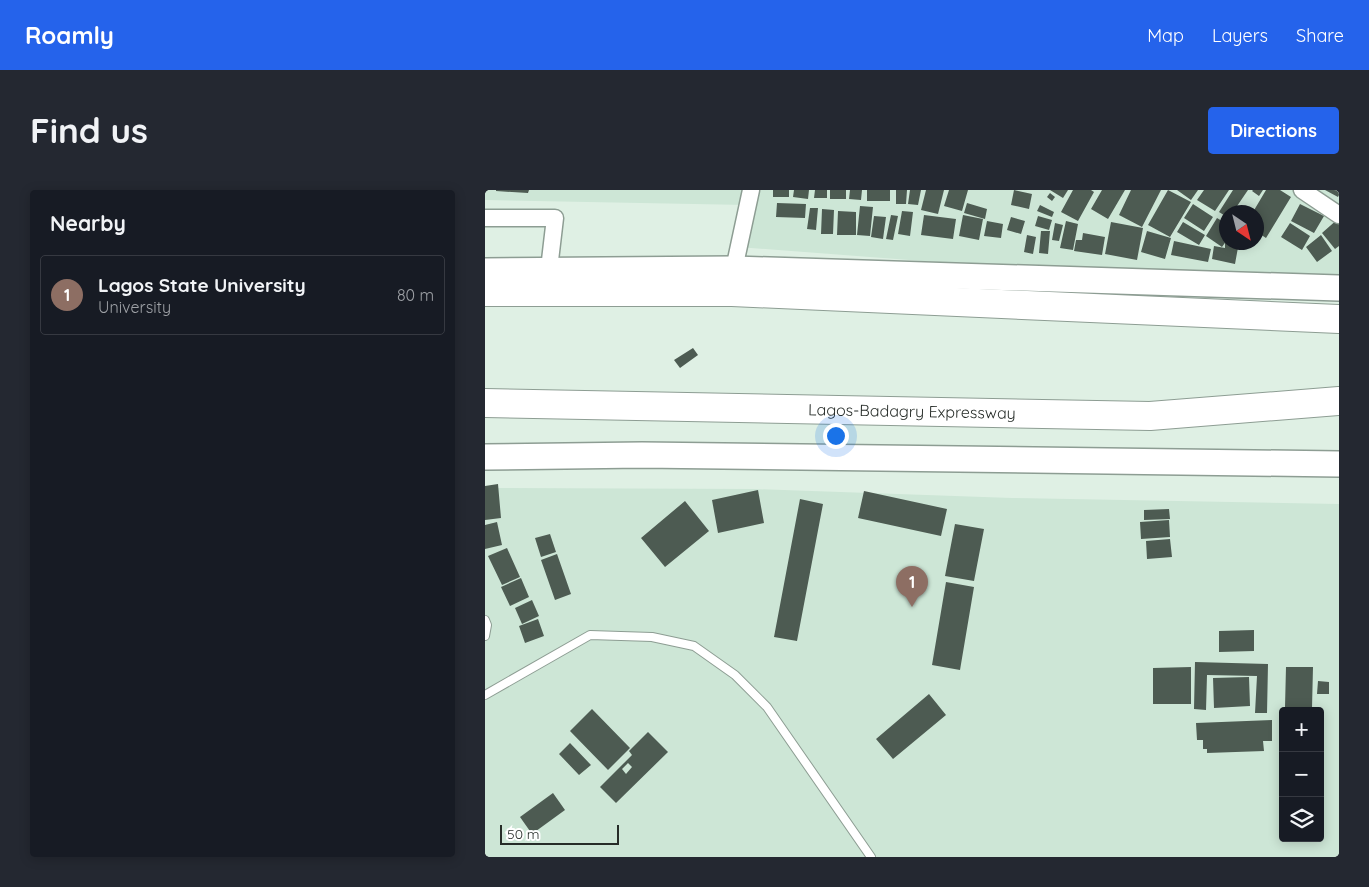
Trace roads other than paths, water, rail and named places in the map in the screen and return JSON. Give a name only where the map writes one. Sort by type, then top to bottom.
[{"type":"highway","points":[[485,292],[732,292],[1339,319]]},
{"type":"highway","name":"Lagos-Badagry Expressway","points":[[485,403],[1150,416],[1339,401]]},
{"type":"main road","points":[[485,270],[734,269],[1339,288]]},
{"type":"main road","points":[[485,457],[642,454],[1339,464]]},
{"type":"street","points":[[734,269],[751,190]]},
{"type":"street","points":[[1302,190],[1339,215]]},
{"type":"street","points":[[485,218],[555,218],[549,270]]},
{"type":"lane","points":[[485,620],[487,625],[485,636]]},
{"type":"lane","points":[[486,693],[590,635],[652,637],[694,646],[735,675],[767,707],[871,857]]},
{"type":"place","name":"Lagos State University","points":[[912,607]]}]
